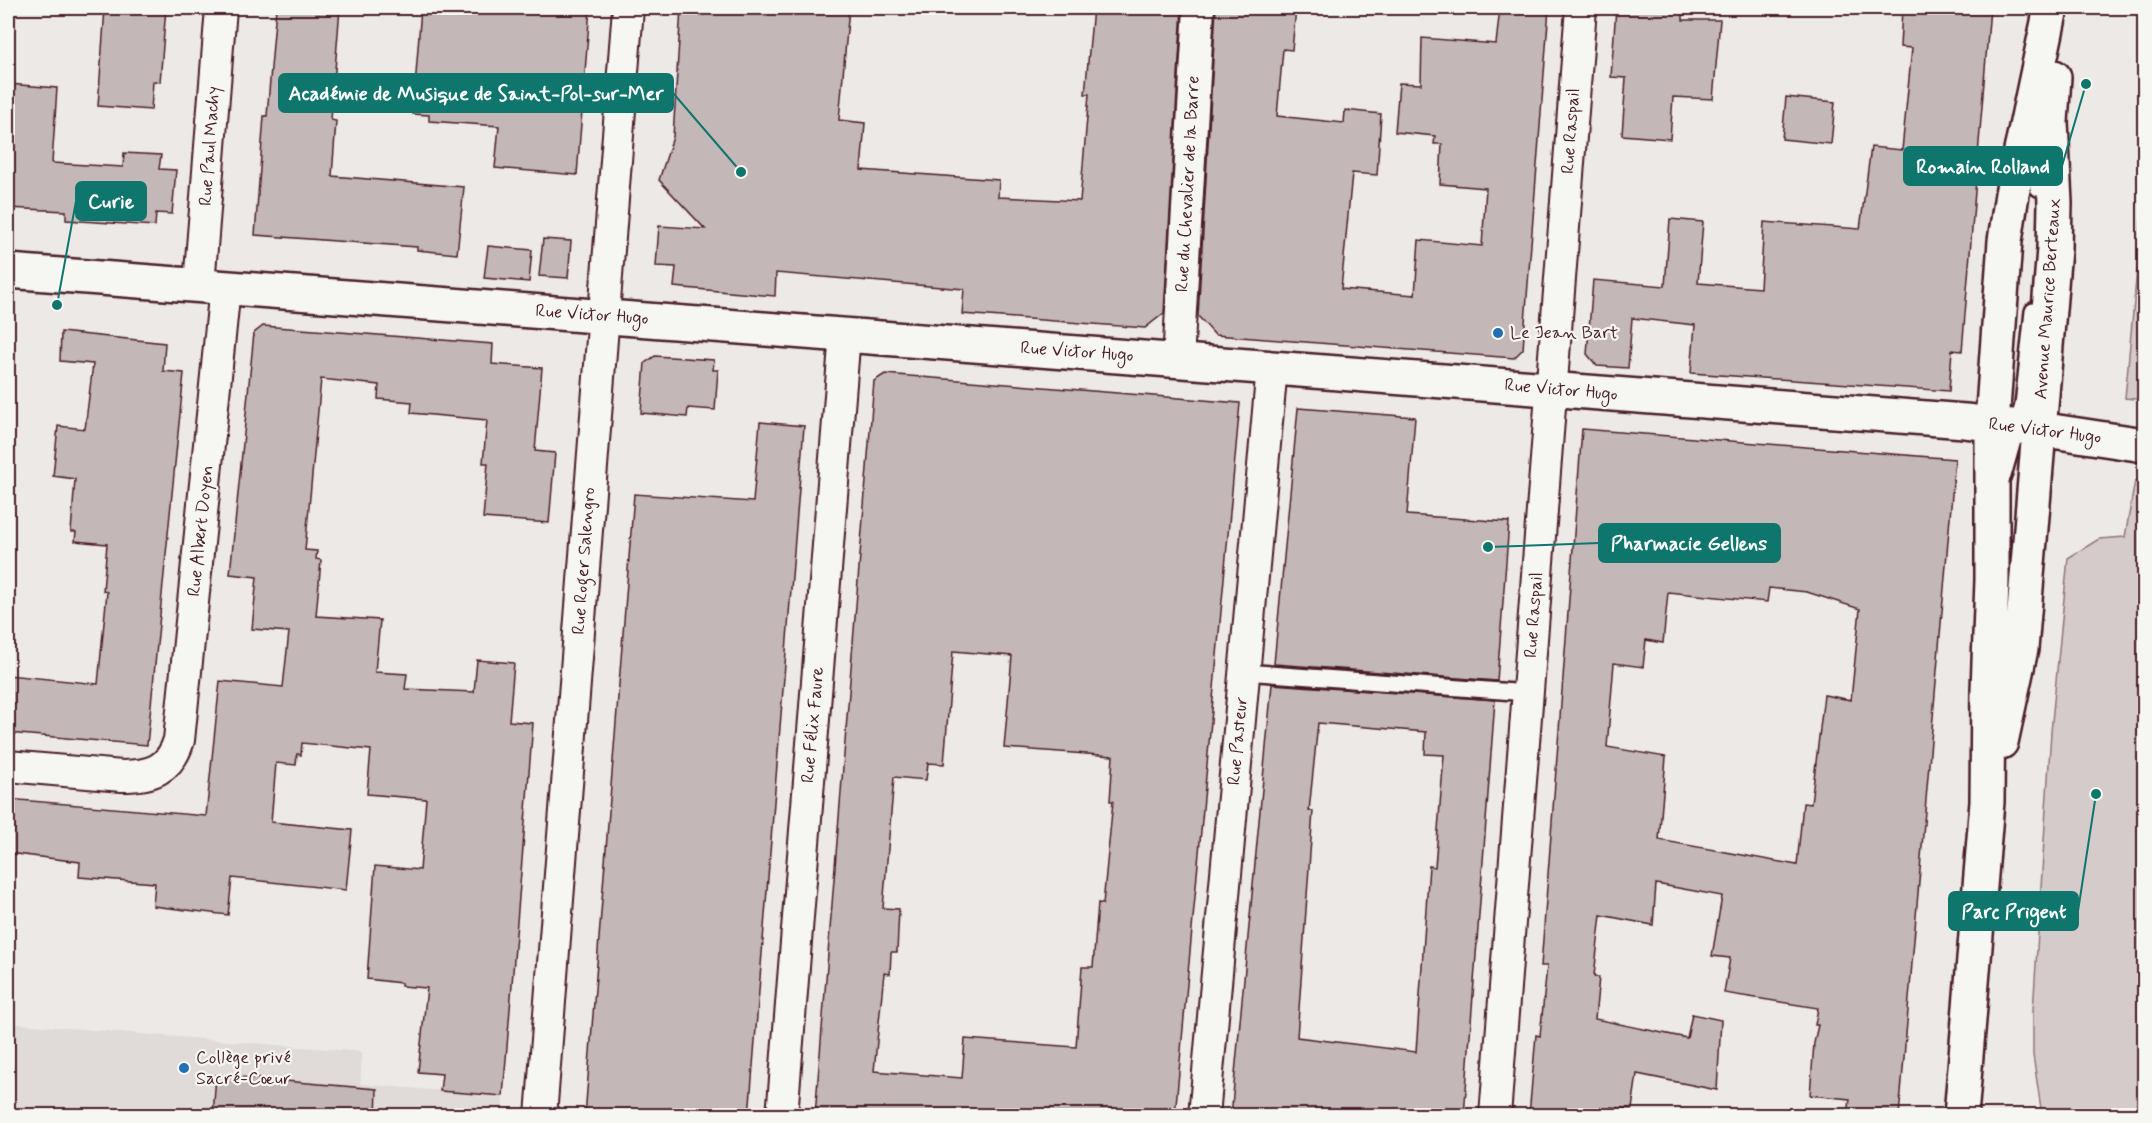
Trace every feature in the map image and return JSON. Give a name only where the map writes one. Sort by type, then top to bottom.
[{"type":"street","name":"Rue Paul Machy","points":[[212,286],[221,8]]},
{"type":"street","name":"Rue Roger Salengro","points":[[541,1116],[628,8]]},
{"type":"street","name":"Rue du Chevalier de la Barre","points":[[1178,360],[1199,8]]},
{"type":"street","name":"Rue Raspail","points":[[1495,1116],[1581,8]]},
{"type":"street","name":"Avenue Maurice Berteaux","points":[[1987,802],[2021,649],[2016,426],[2006,230],[2052,8]]},
{"type":"street","name":"Avenue Maurice Berteaux","points":[[1960,1116],[1987,802],[1992,518],[2016,426],[2055,226],[2051,122],[2055,56],[2052,8]]},
{"type":"street","name":"Rue Victor Hugo","points":[[8,271],[2016,426],[2145,445]]},
{"type":"street","name":"Rue Albert Doyen","points":[[8,765],[132,776],[146,775],[160,768],[173,756],[179,740],[212,286]]},
{"type":"street","name":"Rue Félix Faure","points":[[782,1116],[845,334]]},
{"type":"street","name":"Rue Pasteur","points":[[1204,1116],[1272,367]]},
{"type":"lane","points":[[2036,87],[2034,117],[2039,206]]},
{"type":"lane","points":[[2016,426],[2025,391],[2034,299]]},
{"type":"lane","points":[[1245,672],[1528,693]]},
{"type":"shaded area","points":[[2144,194],[2144,400],[2125,398]]},
{"type":"shaded area","points":[[2135,481],[2144,483],[2144,1115],[2042,1115],[2033,1055],[2033,1011],[2051,732],[2068,558],[2099,539],[2125,537]]},
{"type":"shaded area","name":"Collège privé Sacré-Cœur","points":[[8,1023],[362,1052],[360,1084],[503,1096],[502,1115],[8,1115]]},
{"type":"building","points":[[105,8],[166,8],[160,82],[153,81],[151,110],[98,106]]},
{"type":"building","points":[[276,8],[340,8],[331,120],[336,121],[332,176],[464,187],[457,254],[417,250],[417,247],[255,235],[264,116],[267,116]]},
{"type":"building","points":[[421,8],[590,8],[577,175],[495,168],[499,126],[429,121],[429,115],[413,114]]},
{"type":"building","points":[[681,8],[849,8],[839,120],[865,123],[861,170],[999,180],[998,197],[1080,201],[1089,94],[1085,94],[1093,8],[1182,8],[1164,313],[1145,328],[962,314],[964,289],[776,273],[775,296],[674,287],[676,267],[656,266],[659,226],[705,229],[659,180],[673,137]]},
{"type":"building","points":[[1216,8],[1296,8],[1292,50],[1283,49],[1277,116],[1344,123],[1345,110],[1381,114],[1377,175],[1352,173],[1341,289],[1415,295],[1419,240],[1482,246],[1486,188],[1440,184],[1442,144],[1434,144],[1435,136],[1395,132],[1399,83],[1421,84],[1422,38],[1496,44],[1500,8],[1549,8],[1523,349],[1514,358],[1215,335],[1198,316]]},
{"type":"building","points":[[1616,8],[1683,8],[1683,20],[1720,20],[1713,99],[1673,97],[1670,139],[1622,135],[1626,78],[1611,77]]},
{"type":"building","points":[[1902,8],[1990,8],[1962,351],[1952,350],[1949,391],[1691,373],[1695,325],[1632,318],[1628,368],[1597,366],[1587,354],[1593,280],[1665,286],[1670,219],[1703,222],[1698,283],[1760,288],[1764,222],[1860,229],[1871,147],[1902,150],[1912,48],[1900,47]]},
{"type":"building","points":[[8,84],[57,88],[52,163],[123,167],[124,153],[161,155],[159,169],[176,170],[172,214],[156,213],[155,226],[66,220],[66,211],[8,208]]},
{"type":"building","points":[[1786,97],[1835,102],[1831,144],[1782,139]]},
{"type":"building","points":[[543,239],[571,241],[568,278],[539,276]]},
{"type":"building","points":[[488,246],[532,250],[529,282],[484,278]]},
{"type":"building","points":[[263,326],[493,344],[492,364],[542,368],[535,451],[555,453],[549,523],[483,518],[488,463],[483,463],[487,420],[411,413],[412,402],[378,399],[379,385],[321,379],[305,550],[317,551],[316,559],[321,560],[316,616],[380,620],[375,672],[407,674],[405,689],[474,692],[477,660],[514,663],[509,721],[533,723],[503,1096],[440,1091],[442,1074],[418,1072],[427,988],[401,986],[401,983],[367,979],[375,866],[420,870],[426,799],[367,794],[371,750],[302,743],[301,755],[297,754],[296,765],[276,763],[271,822],[352,830],[346,890],[232,878],[228,915],[153,906],[155,883],[79,877],[80,862],[8,853],[8,799],[206,816],[220,681],[283,687],[289,632],[252,629],[257,577],[230,574],[254,333]]},
{"type":"building","points":[[61,332],[165,343],[163,371],[184,373],[147,745],[8,733],[8,675],[98,684],[107,592],[103,591],[107,544],[75,541],[76,532],[71,532],[75,479],[53,476],[58,426],[85,429],[93,364],[60,361]]},
{"type":"building","points":[[655,356],[714,360],[713,370],[718,370],[715,410],[688,408],[687,417],[641,413],[645,363]]},
{"type":"building","points":[[885,374],[1240,403],[1175,1116],[815,1116],[874,381]],"holes":[[[953,651],[1012,656],[1004,748],[1113,756],[1110,801],[1113,801],[1103,904],[1098,903],[1093,967],[1082,967],[1076,1047],[965,1039],[962,1078],[874,1071],[884,973],[890,974],[891,952],[897,952],[899,909],[883,908],[894,777],[926,780],[928,763],[944,764]]]},
{"type":"building","points":[[1298,408],[1415,417],[1407,515],[1509,522],[1497,681],[1274,664]]},
{"type":"building","points":[[760,422],[804,426],[749,1116],[701,1116],[639,1111],[638,1116],[585,1116],[634,494],[753,502]]},
{"type":"building","points":[[1582,429],[1955,459],[1899,1116],[1848,1116],[1850,1099],[1810,1095],[1818,1008],[1724,993],[1730,958],[1712,956],[1722,896],[1656,884],[1653,925],[1601,915],[1594,976],[1599,977],[1595,1019],[1687,1038],[1692,1014],[1721,1020],[1717,1090],[1637,1074],[1632,1109],[1611,1107],[1610,1116],[1529,1116],[1536,1035],[1540,1036],[1547,966],[1541,966]],"holes":[[[1769,588],[1807,592],[1860,609],[1851,700],[1824,695],[1811,804],[1803,803],[1797,865],[1659,840],[1666,757],[1607,747],[1614,663],[1643,667],[1646,640],[1663,643],[1668,592],[1767,602]]]},
{"type":"building","points":[[1272,684],[1495,700],[1464,1116],[1231,1116]],"holes":[[[1318,723],[1426,732],[1425,754],[1444,755],[1435,867],[1429,866],[1416,1052],[1297,1037],[1313,811],[1309,811]]]},
{"type":"building","points":[[216,1075],[377,1089],[376,1116],[213,1116]]},
{"type":"place","name":"Romain Rolland","points":[[2086,84]]},
{"type":"place","name":"Académie de Musique de Saint-Pol-sur-Mer","points":[[741,172]]},
{"type":"place","name":"Curie","points":[[57,305]]},
{"type":"place","name":"Le Jean Bart","points":[[1498,333]]},
{"type":"place","name":"Pharmacie Gellens","points":[[1488,547]]},
{"type":"place","name":"Parc Prigent","points":[[2096,794]]},
{"type":"place","name":"Collège privé Sacré-Cœur","points":[[184,1068]]}]
